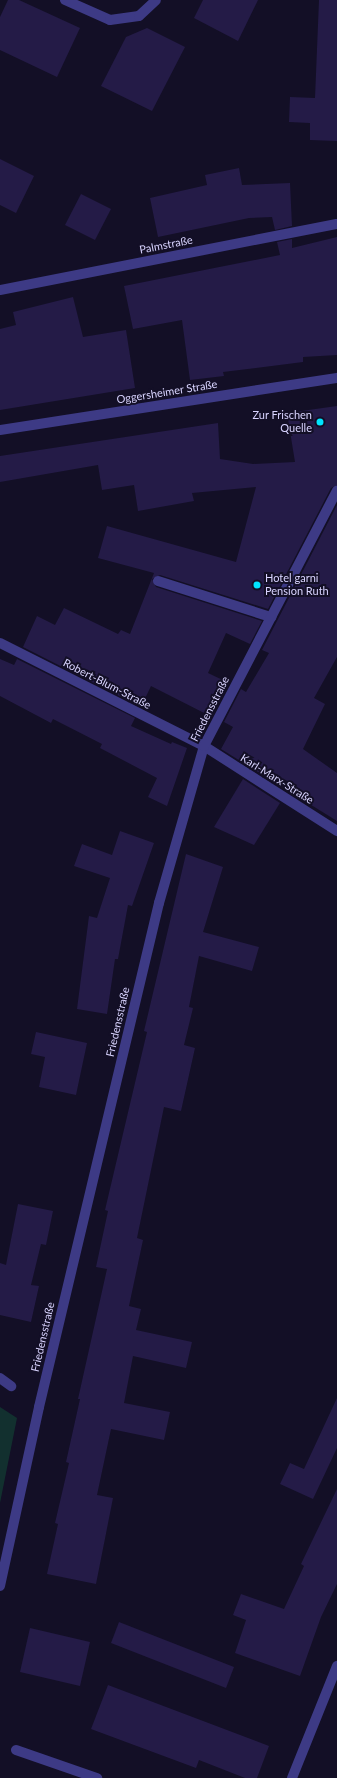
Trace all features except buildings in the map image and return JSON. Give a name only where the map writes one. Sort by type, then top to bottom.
[{"type":"street","points":[[65,0],[110,20],[139,16],[156,0]]},
{"type":"street","name":"Palmstraße","points":[[0,290],[337,224]]},
{"type":"street","name":"Oggersheimer Straße","points":[[0,430],[337,378]]},
{"type":"street","name":"Friedensstraße","points":[[0,1586],[39,1407],[159,903],[204,746],[337,491]]},
{"type":"street","points":[[158,581],[271,617]]},
{"type":"street","name":"Robert-Blum-Straße","points":[[0,643],[204,746]]},
{"type":"street","name":"Karl-Marx-Straße","points":[[204,746],[337,831]]},
{"type":"street","points":[[0,1378],[11,1386]]},
{"type":"street","points":[[292,1778],[337,1666]]},
{"type":"street","points":[[16,1750],[97,1778]]},
{"type":"green space","points":[[0,1407],[17,1418],[0,1503]]},
{"type":"place","name":"Zur Frischen Quelle","points":[[320,422]]},
{"type":"place","name":"Hotel garni Pension Ruth","points":[[257,585]]}]
